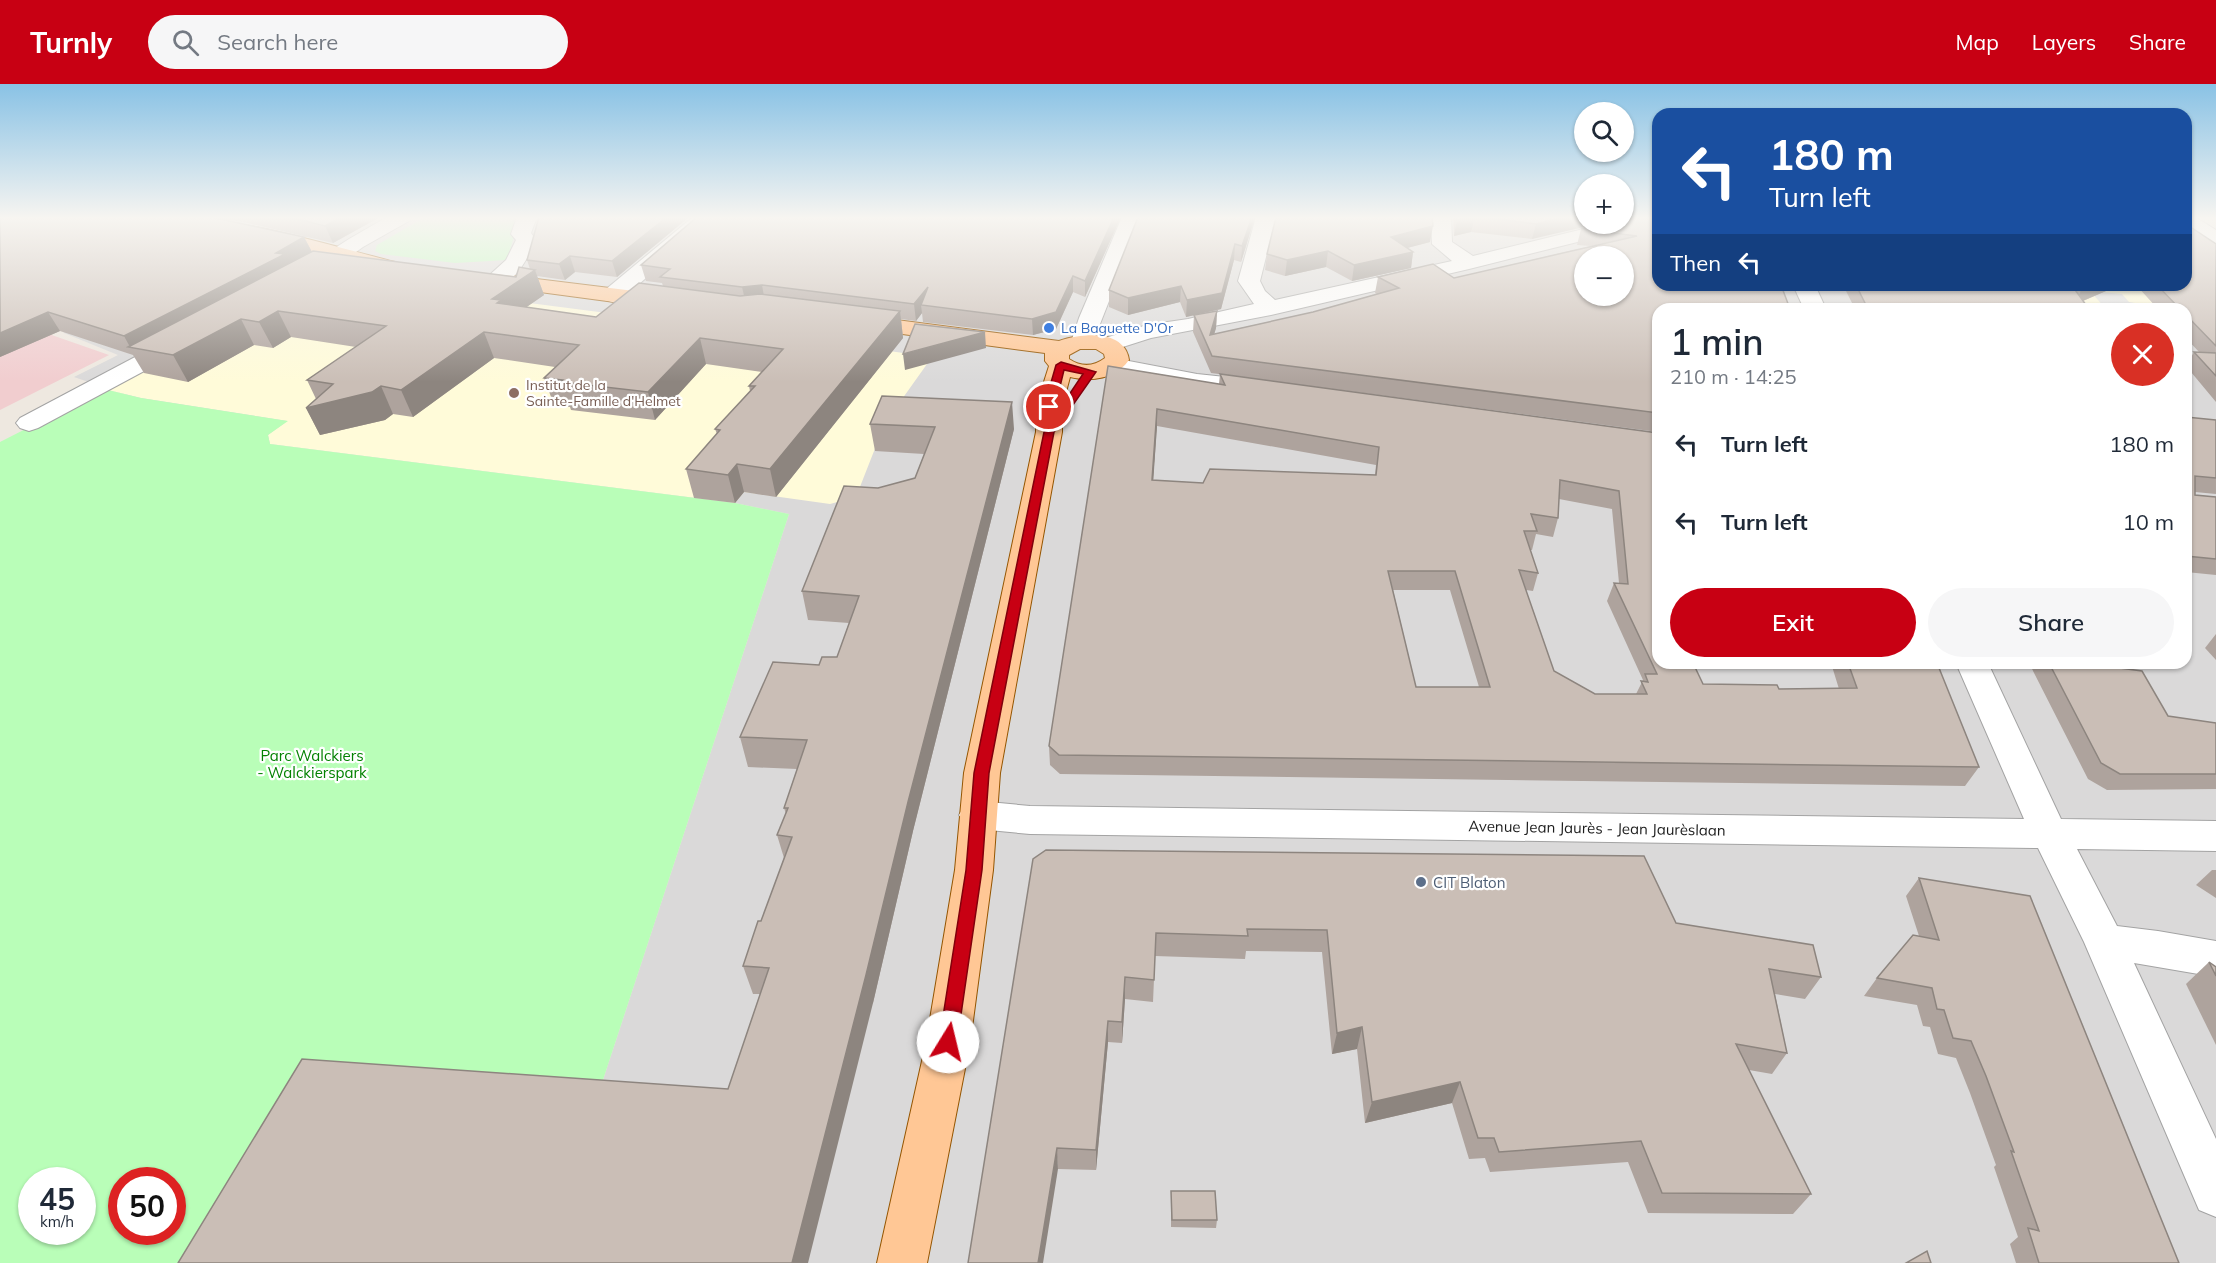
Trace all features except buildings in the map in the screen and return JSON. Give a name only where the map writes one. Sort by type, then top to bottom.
[{"type":"main road","points":[[471,277],[690,305]]},
{"type":"main road","points":[[840,325],[1109,358]]},
{"type":"main road","points":[[1066,354],[1074,371],[1109,358]]},
{"type":"main road","points":[[902,1263],[948,1042],[974,870],[982,773],[1049,432],[1049,407],[1066,354]]},
{"type":"main road","points":[[1049,432],[1082,381],[1109,358]]},
{"type":"street","points":[[293,283],[314,272]]},
{"type":"street","points":[[495,280],[504,272]]},
{"type":"street","points":[[613,295],[640,272]]},
{"type":"street","points":[[1066,354],[1090,318],[1109,272]]},
{"type":"street","points":[[1252,272],[1250,281],[1256,294],[1271,308]]},
{"type":"street","points":[[1109,358],[1147,332],[1188,326],[1429,272]]},
{"type":"street","points":[[1109,358],[1143,356],[1162,352],[1188,326]]},
{"type":"street","points":[[29,423],[202,331]]},
{"type":"street","points":[[1162,352],[1188,370],[1244,385]]},
{"type":"street","points":[[1109,358],[1197,381],[1289,392]]},
{"type":"street","points":[[1975,669],[2049,834],[2104,942],[2216,1193]]},
{"type":"street","name":"Avenue Jean Jaurès - Jean Jaurèslaan","points":[[978,815],[1030,820],[2216,836]]},
{"type":"street","points":[[2104,942],[2158,948],[2216,959]]},
{"type":"shaded area","points":[[30,272],[1574,272],[1574,306],[1634,306],[1634,272],[1652,272],[1652,291],[2192,291],[2192,277],[2196,272],[2216,272],[2216,1263],[214,1263],[600,1089],[789,514],[735,503],[270,444],[74,377],[118,355],[64,333]]},
{"type":"shaded area","points":[[2216,276],[2192,290],[2192,283]]},
{"type":"shaded area","points":[[2014,291],[2190,291],[2169,303],[2023,303]]},
{"type":"shaded area","points":[[2090,291],[2122,294],[2129,302],[2135,303],[2101,303]]},
{"type":"shaded area","name":"Institut de la Sainte-Famille d'Helmet","points":[[483,297],[932,357],[885,423],[856,497],[830,504],[744,492],[735,503],[270,444],[268,435],[287,421],[141,398],[104,389],[261,305]]},
{"type":"shaded area","points":[[0,317],[109,355],[0,410]]},
{"type":"green space","name":"Parc Walckiers - Walckierspark","points":[[104,389],[141,398],[288,421],[268,435],[270,444],[735,503],[789,514],[600,1089],[214,1263],[0,1263],[0,442]]},
{"type":"place","name":"La Baguette D'Or","points":[[1049,328]]},
{"type":"place","name":"Institut de la Sainte-Famille d'Helmet","points":[[514,393]]},
{"type":"place","name":"CIT Blaton","points":[[1421,882]]},
{"type":"route","points":[[948,1042],[974,870],[982,773],[1049,432],[1082,381],[1091,372],[1074,371],[1061,365],[1049,407]]}]
